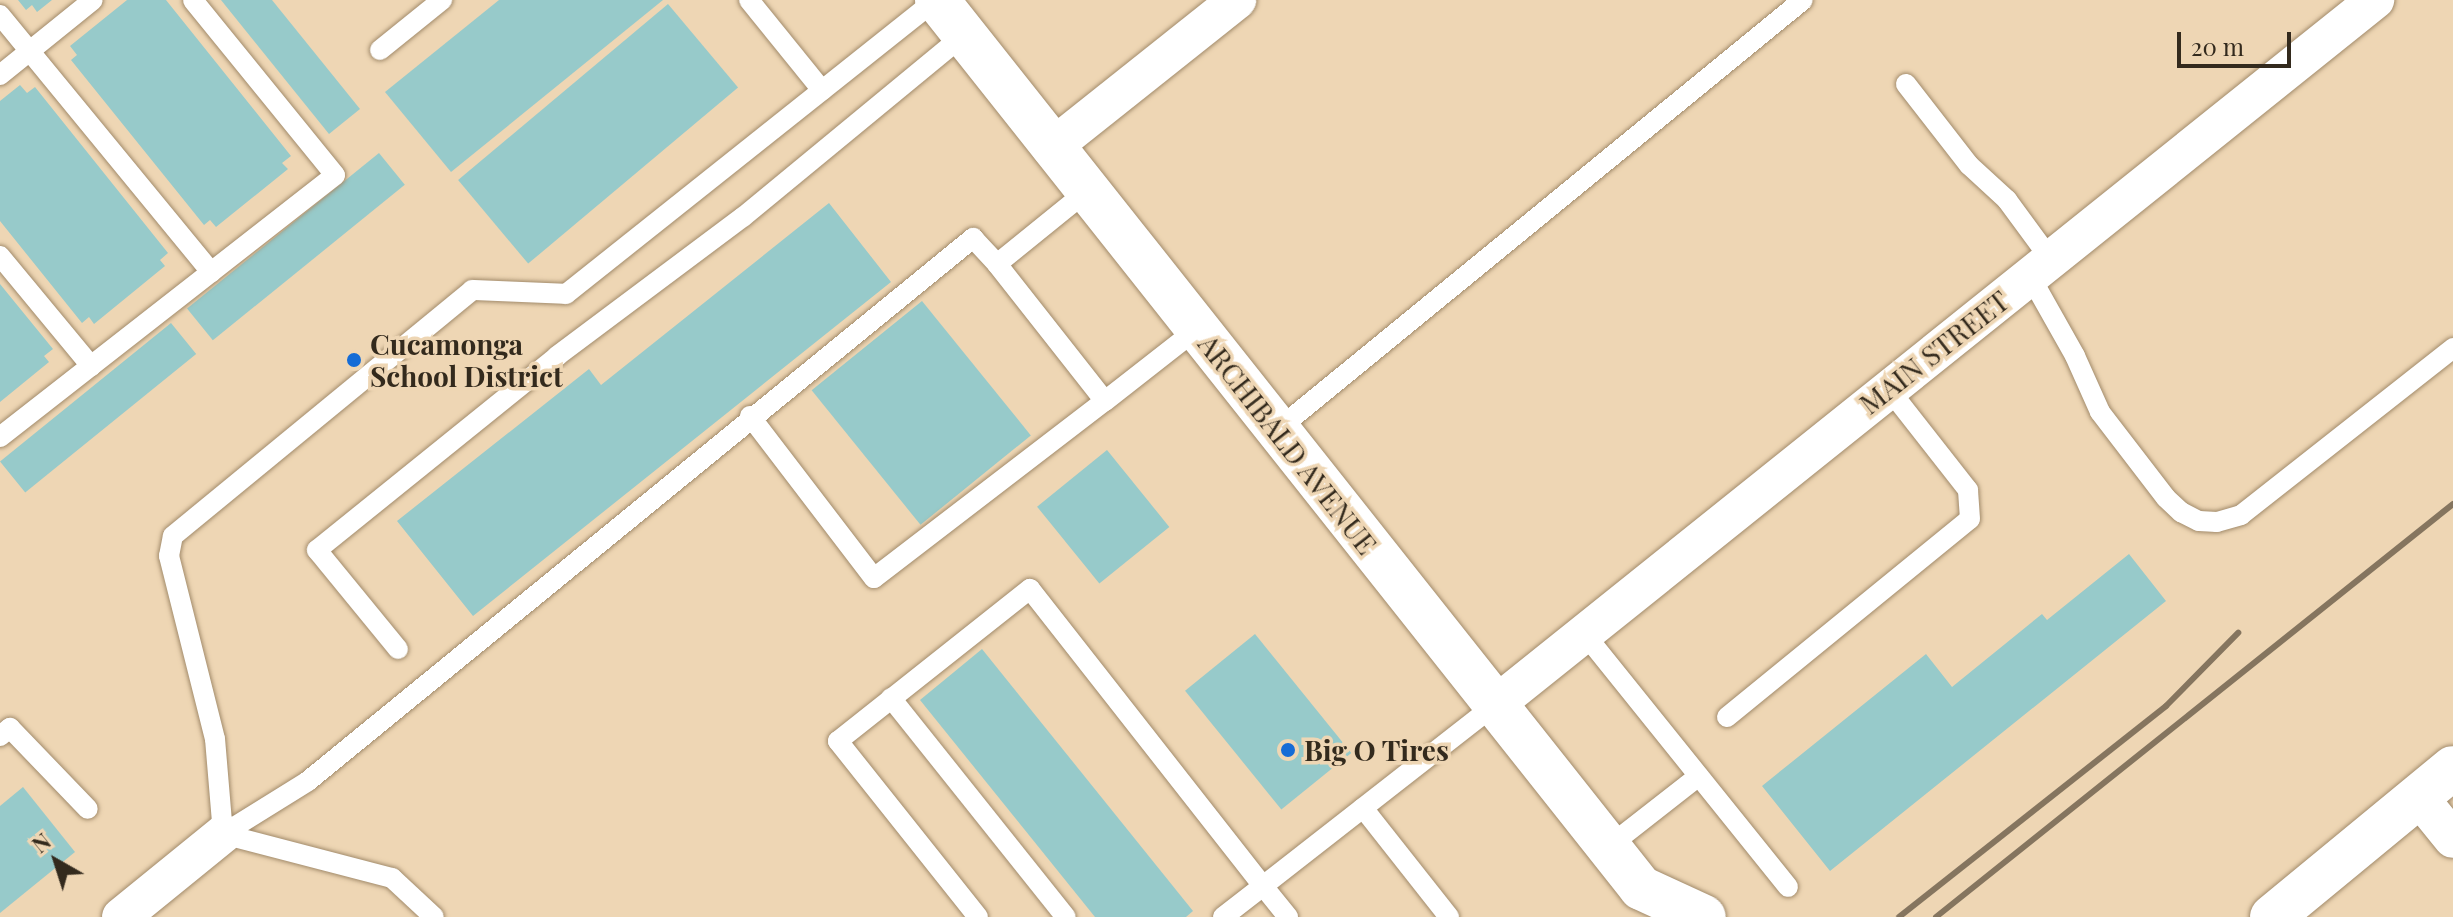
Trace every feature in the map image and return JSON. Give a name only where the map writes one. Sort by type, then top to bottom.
[{"type":"main road","name":"ARCHIBALD AVENUE","points":[[936,0],[1608,847],[1644,902],[1704,917]]},
{"type":"main road","points":[[2272,917],[2453,768]]},
{"type":"street","points":[[1051,148],[1237,0]]},
{"type":"street","name":"MAIN STREET","points":[[1495,705],[2375,0]]},
{"type":"street","points":[[2418,796],[2453,839]]},
{"type":"street","points":[[121,917],[223,834]]},
{"type":"lane","points":[[0,75],[93,0]]},
{"type":"lane","points":[[0,437],[335,175],[193,0]]},
{"type":"lane","points":[[380,50],[442,0]]},
{"type":"lane","points":[[749,0],[822,90]]},
{"type":"lane","points":[[223,834],[215,739],[169,556],[173,536],[472,290],[566,294],[936,0]]},
{"type":"lane","points":[[1277,430],[1803,0]]},
{"type":"lane","points":[[0,15],[211,272]]},
{"type":"lane","points":[[398,649],[317,550],[557,356],[743,217],[965,34]]},
{"type":"lane","points":[[1906,84],[1969,165],[2007,200],[2041,268],[2100,412],[2166,498],[2181,512],[2199,521],[2217,522],[2241,515],[2453,348]]},
{"type":"lane","points":[[997,264],[1086,192]]},
{"type":"lane","points":[[223,834],[308,781],[750,416],[973,238],[1105,401]]},
{"type":"lane","points":[[0,256],[91,366]]},
{"type":"lane","points":[[750,416],[874,578],[1197,329]]},
{"type":"lane","points":[[1727,717],[1970,519],[1968,490],[1888,388]]},
{"type":"lane","points":[[978,917],[838,741],[1030,589],[1288,917]]},
{"type":"lane","points":[[1583,632],[1788,887]]},
{"type":"lane","points":[[891,698],[1066,917]]},
{"type":"lane","points":[[1223,917],[1495,705]]},
{"type":"lane","points":[[0,736],[10,728],[88,809]]},
{"type":"lane","points":[[1608,847],[1699,776]]},
{"type":"lane","points":[[1363,808],[1449,917]]},
{"type":"lane","points":[[223,834],[392,878],[434,917]]},
{"type":"building","points":[[18,0],[52,0],[37,12],[32,5],[26,10]]},
{"type":"building","points":[[127,0],[166,0],[291,156],[282,163],[288,169],[216,227],[210,220],[204,225],[71,60],[77,55],[70,46]]},
{"type":"building","points":[[221,0],[272,0],[360,109],[329,134]]},
{"type":"building","points":[[499,0],[663,0],[451,172],[385,92]]},
{"type":"building","points":[[668,4],[738,87],[528,264],[458,180]]},
{"type":"building","points":[[20,85],[27,93],[35,87],[168,253],[160,260],[165,266],[94,324],[89,317],[82,323],[0,221],[0,101]]},
{"type":"building","points":[[379,153],[405,185],[213,340],[187,308]]},
{"type":"building","points":[[829,203],[891,282],[473,616],[397,521],[589,369],[601,385]]},
{"type":"building","points":[[0,284],[53,349],[44,356],[49,362],[0,402]]},
{"type":"building","points":[[922,301],[1031,435],[921,525],[812,390]]},
{"type":"building","points":[[171,323],[196,354],[25,493],[0,461]]},
{"type":"building","points":[[1107,450],[1169,527],[1099,584],[1037,507]]},
{"type":"building","points":[[2129,554],[2166,601],[1830,871],[1762,786],[1926,654],[1952,687],[2042,614],[2047,620]]},
{"type":"building","points":[[1255,634],[1351,753],[1281,810],[1185,691]]},
{"type":"building","points":[[982,649],[1193,911],[1186,917],[1095,917],[920,700]]},
{"type":"building","points":[[23,787],[75,852],[0,913],[0,806]]},
{"type":"railway","points":[[1936,917],[2453,504]]},
{"type":"railway","points":[[1899,917],[2166,706],[2238,633]]},
{"type":"place","name":"Cucamonga School District","points":[[354,360]]},
{"type":"place","name":"Big O Tires","points":[[1288,750]]}]
